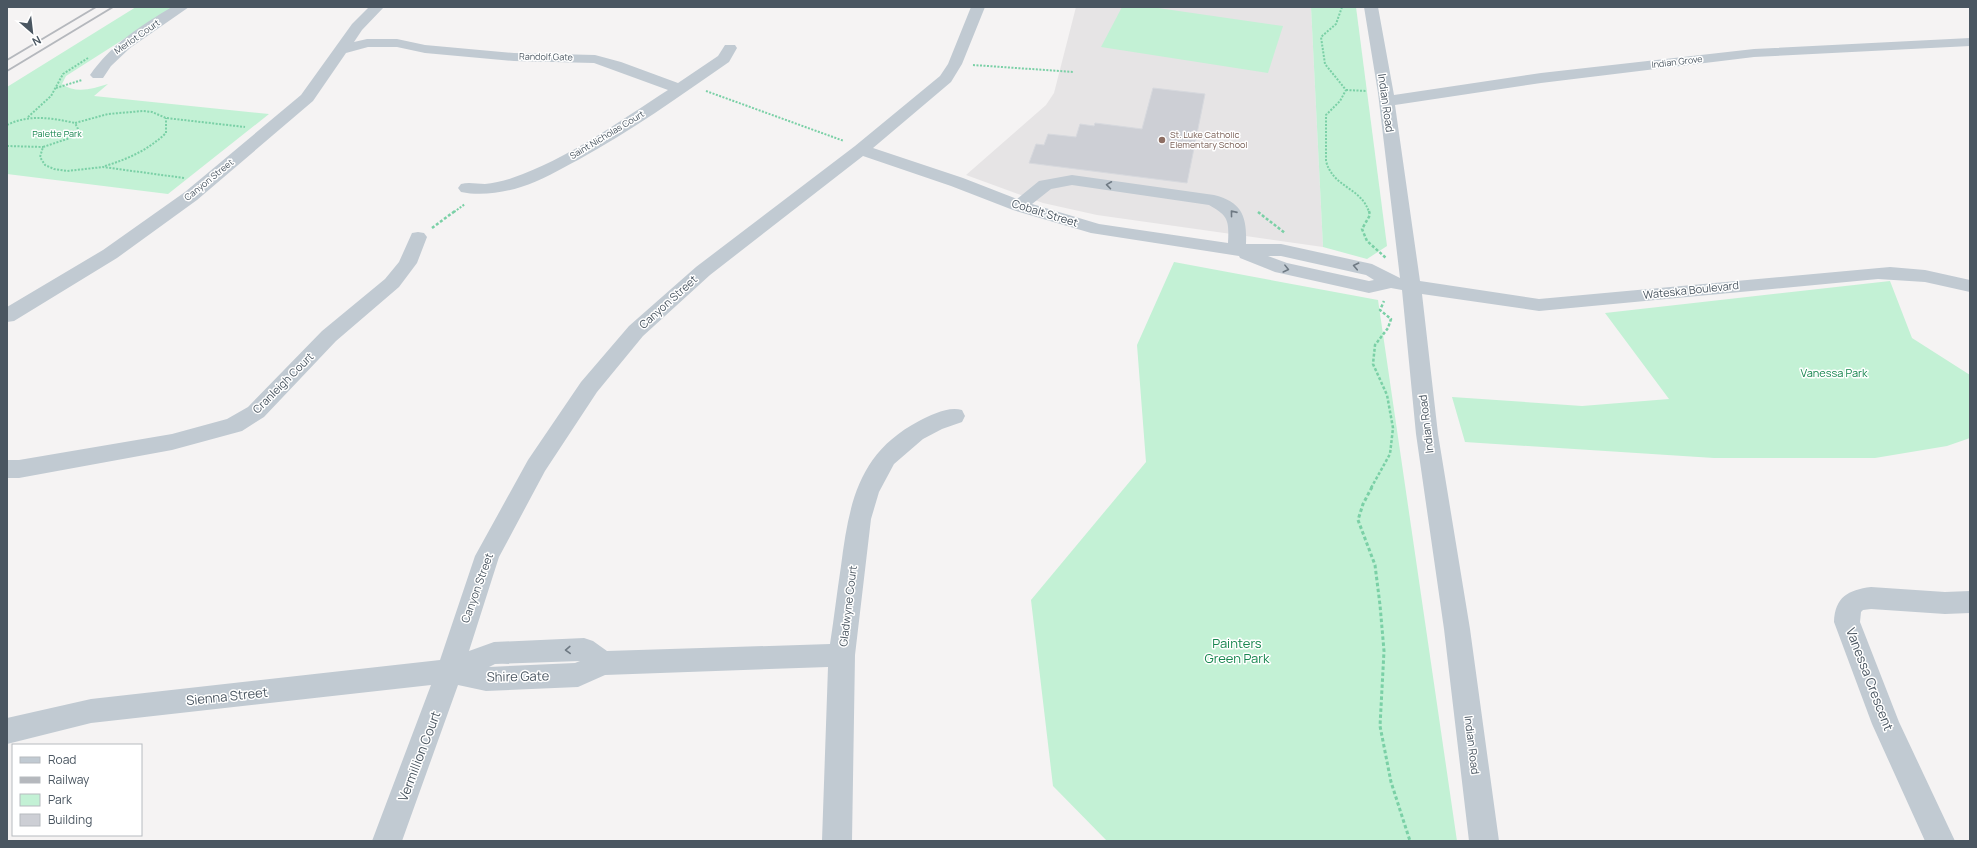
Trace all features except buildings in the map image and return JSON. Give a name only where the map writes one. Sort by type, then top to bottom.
[{"type":"street","name":"Merlot Court","points":[[98,74],[104,63],[116,51],[182,7]]},
{"type":"street","name":"Canyon Street","points":[[7,316],[110,254],[191,196],[209,181],[307,98],[357,27],[377,7]]},
{"type":"street","name":"Canyon Street","points":[[449,670],[488,556],[536,466],[589,387],[636,331],[703,271],[861,150],[946,79],[955,64],[978,7]]},
{"type":"street","name":"Indian Road","points":[[1371,7],[1386,100],[1411,286],[1427,434],[1457,629],[1484,841]]},
{"type":"street","name":"Indian Grove","points":[[1386,100],[1406,99],[1541,78],[1754,53],[1970,42]]},
{"type":"street","name":"Randolf Gate","points":[[342,50],[354,52],[392,52],[407,46],[514,57],[595,59],[616,65],[680,89]]},
{"type":"street","name":"Saint Nicholas Court","points":[[467,188],[484,189],[516,182],[556,165],[593,145],[680,89],[724,59],[730,48]]},
{"type":"street","name":"Cobalt Street","points":[[861,150],[957,182],[1019,206],[1097,229],[1237,250],[1282,268],[1369,287],[1391,282],[1411,286]]},
{"type":"street","points":[[1019,206],[1045,185],[1072,180],[1214,200],[1230,208],[1238,218],[1237,250]]},
{"type":"street","name":"Cranleigh Court","points":[[7,469],[172,442],[234,425],[256,412],[329,336],[392,283],[408,263],[418,237]]},
{"type":"street","name":"Wateska Boulevard","points":[[1411,286],[1462,295],[1539,305],[1878,273],[1903,272],[1946,279],[1970,286]]},
{"type":"street","name":"Gladwyne Court","points":[[837,841],[842,655],[859,519],[867,492],[882,464],[900,444],[915,433],[934,423],[954,416]]},
{"type":"street","name":"Vanessa Crescent","points":[[1940,841],[1886,724],[1847,622],[1847,612],[1851,604],[1859,599],[1871,598],[1945,603],[1970,602]]},
{"type":"street","name":"Shire Gate","points":[[449,670],[486,679],[578,675],[602,663],[842,655]]},
{"type":"street","name":"Sienna Street","points":[[7,731],[91,711],[449,670]]},
{"type":"street","name":"Vermillion Court","points":[[387,841],[439,703],[449,670]]},
{"type":"path","points":[[1342,7],[1336,24],[1321,37],[1325,64],[1346,90],[1340,101],[1326,115],[1326,162],[1331,174],[1364,198],[1368,204],[1370,215],[1362,229],[1367,241],[1386,257],[1391,282],[1380,310],[1391,319],[1388,328],[1375,345],[1373,364],[1387,395],[1393,428],[1390,454],[1363,504],[1358,520],[1374,565],[1380,605],[1384,651],[1380,726],[1391,782],[1410,841]]},
{"type":"path","points":[[955,64],[1074,72]]},
{"type":"path","points":[[56,88],[98,74]]},
{"type":"path","points":[[680,89],[701,89],[839,138],[861,150]]},
{"type":"path","points":[[7,125],[28,118],[56,118],[75,123],[108,114],[128,111],[152,112],[166,118],[270,130]]},
{"type":"path","points":[[43,146],[40,157],[45,165],[54,169],[67,171],[103,167],[144,152],[157,143],[166,133],[166,118]]},
{"type":"path","points":[[7,146],[43,146],[73,138],[79,131],[75,123]]},
{"type":"path","points":[[103,167],[209,181]]},
{"type":"path","points":[[418,237],[446,219],[484,189]]},
{"type":"path","points":[[1258,212],[1288,235]]},
{"type":"shaded area","name":"St. Luke Catholic Elementary School","points":[[1076,7],[1311,7],[1323,247],[1097,215],[1043,203],[966,175],[1046,105],[1054,93]]},
{"type":"green space","name":"Palette Park","points":[[136,7],[174,7],[66,76],[62,84],[73,89],[84,90],[108,84],[94,96],[269,114],[168,194],[7,174],[7,87]]},
{"type":"green space","points":[[1122,7],[1151,7],[1283,26],[1268,73],[1101,47]]},
{"type":"green space","points":[[1311,7],[1356,7],[1387,246],[1367,259],[1323,247]]},
{"type":"green space","name":"Painters Green Park","points":[[1174,262],[1378,300],[1457,841],[1107,841],[1053,786],[1031,600],[1146,462],[1137,345]]},
{"type":"green space","name":"Vanessa Park","points":[[1890,281],[1912,338],[1970,375],[1970,438],[1947,446],[1875,458],[1714,458],[1465,442],[1452,397],[1582,406],[1669,399],[1605,313]]},
{"type":"railway","points":[[7,60],[96,7]]},
{"type":"railway","points":[[7,71],[113,7]]},
{"type":"place","name":"St. Luke Catholic Elementary School","points":[[1162,140]]}]
